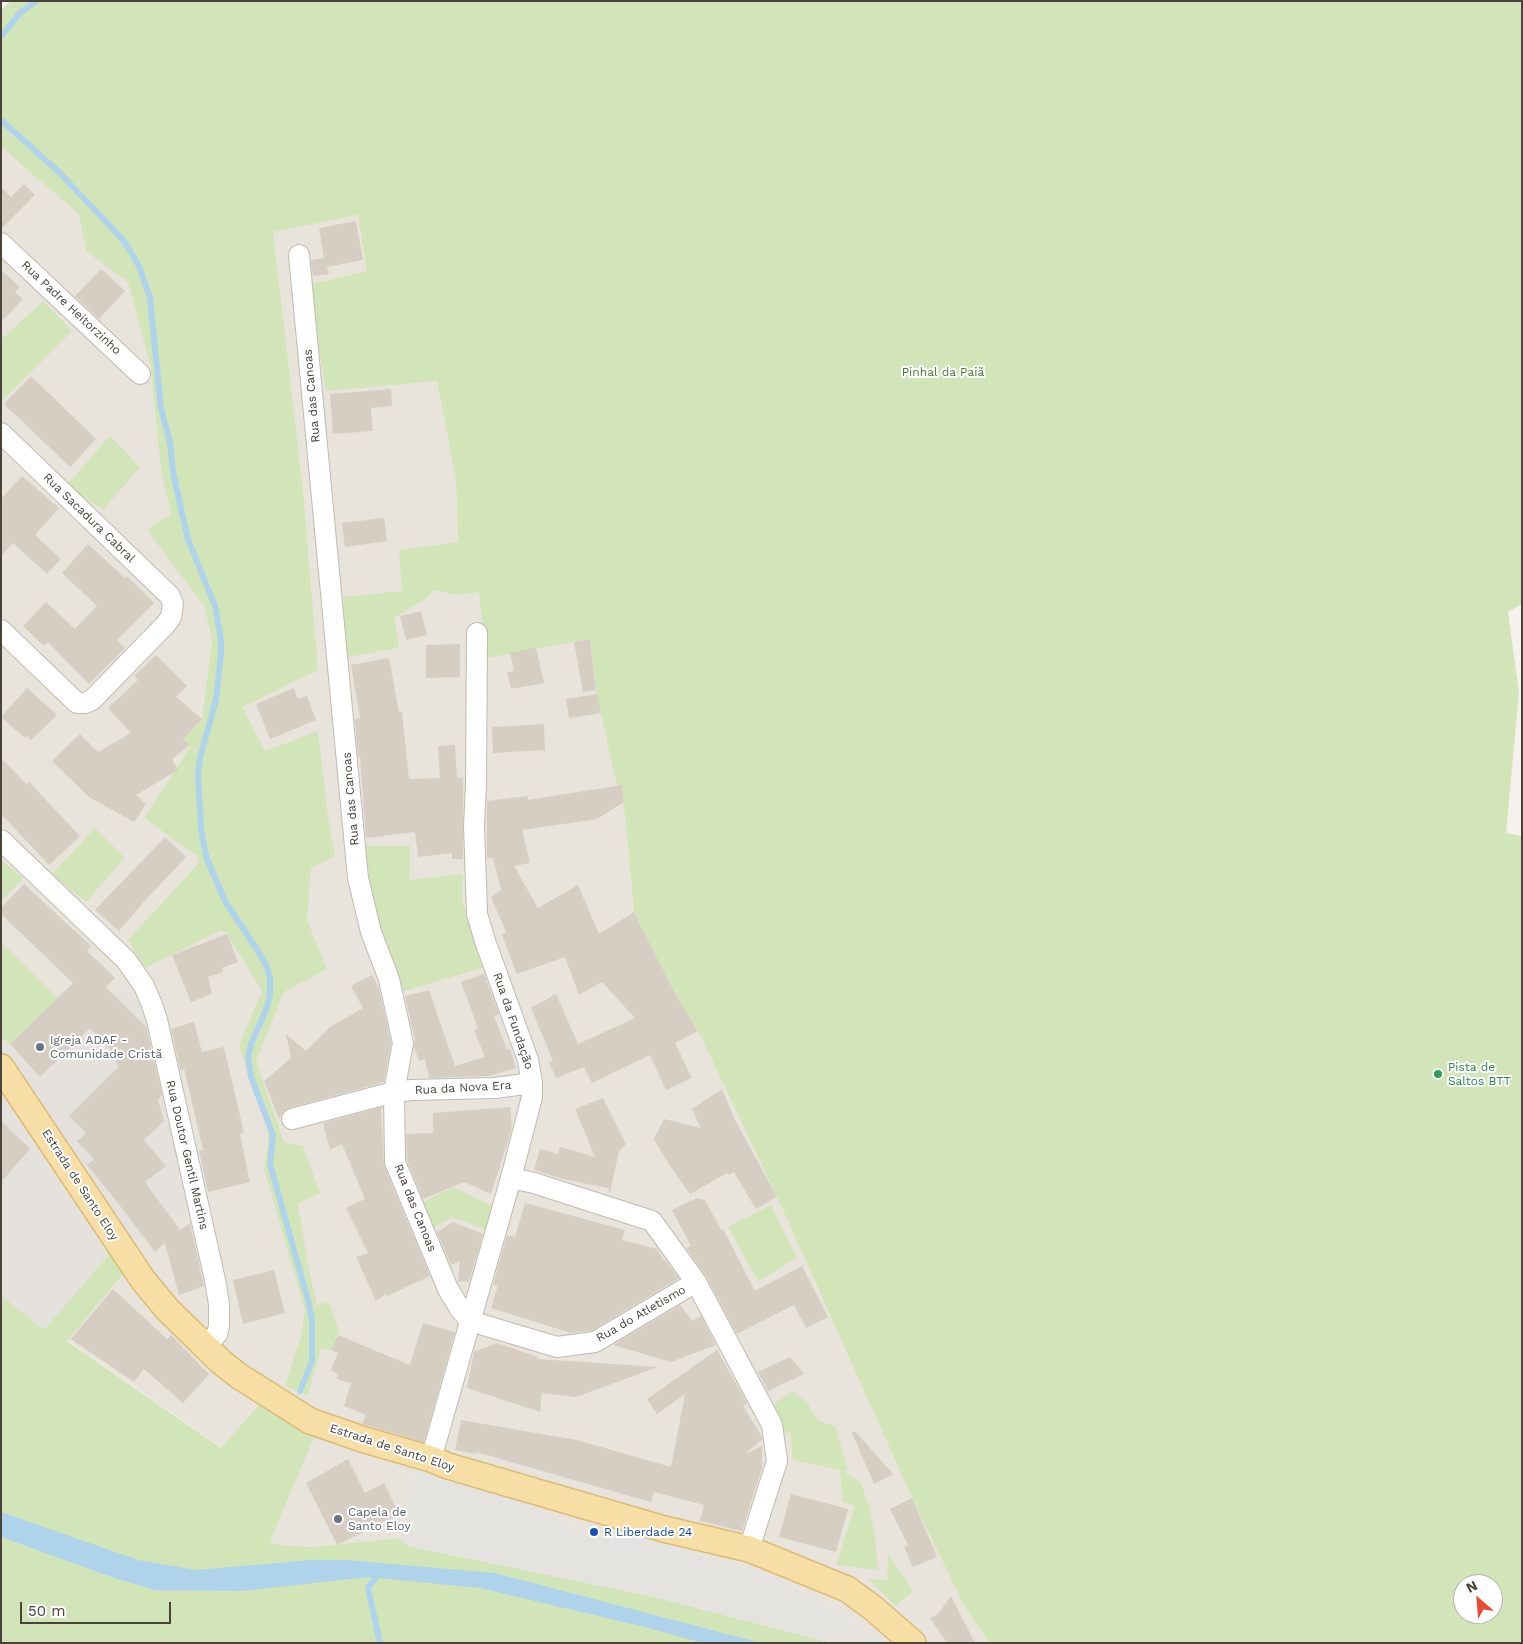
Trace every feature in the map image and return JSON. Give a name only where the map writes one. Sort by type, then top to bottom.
[{"type":"main road","name":"Estrada de Santo Eloy","points":[[1,1067],[143,1280],[167,1309],[221,1362],[239,1376],[310,1421],[448,1466],[664,1529],[748,1549],[847,1589],[912,1643]]},
{"type":"street","name":"Rua Padre Heitorzinho","points":[[1,243],[140,374]]},
{"type":"street","name":"Rua das Canoas","points":[[299,255],[358,878],[371,932],[389,979],[403,1043],[394,1092],[395,1162],[448,1289],[460,1309],[470,1320]]},
{"type":"street","name":"Rua Sacadura Cabral","points":[[1,433],[170,596],[173,604],[171,617],[166,624],[92,700],[85,703],[77,703],[1,630]]},
{"type":"street","name":"Rua da Fundação","points":[[431,1459],[511,1178],[532,1097],[532,1082],[528,1060],[477,914],[474,825],[477,633]]},
{"type":"street","name":"Rua Doutor Gentil Martins","points":[[1,840],[126,960],[144,986],[151,1002],[159,1029],[220,1309],[217,1334],[205,1346]]},
{"type":"street","name":"Rua da Nova Era","points":[[292,1119],[394,1092],[495,1088],[532,1082]]},
{"type":"street","points":[[511,1178],[534,1183],[652,1221],[696,1282],[772,1425],[777,1461],[748,1549]]},
{"type":"street","name":"Rua do Atletismo","points":[[470,1320],[557,1347],[595,1342],[696,1282]]},
{"type":"shaded area","points":[[1,147],[80,214],[86,251],[146,255],[359,215],[367,271],[437,381],[456,482],[457,594],[479,591],[590,639],[597,695],[622,785],[634,912],[677,997],[698,1031],[777,1197],[912,1498],[963,1604],[989,1643],[885,1643],[779,1578],[645,1538],[588,1536],[526,1502],[416,1472],[399,1538],[310,1547],[279,1545],[270,1542],[315,1435],[222,1448],[67,1340],[124,1273],[112,993],[1,1037]]},
{"type":"shaded area","points":[[135,981],[190,1212],[111,1252],[44,1331],[1,1295],[1,1037],[10,1044]]},
{"type":"shaded area","points":[[416,1472],[526,1502],[588,1536],[645,1538],[779,1578],[885,1643],[833,1643],[651,1596],[409,1546],[399,1538]]},
{"type":"green space","name":"Pinhal da Paiã","points":[[11,1],[1522,1],[1522,604],[1508,612],[1519,693],[1506,833],[1522,836],[1522,1643],[989,1643],[963,1604],[912,1498],[777,1197],[698,1031],[677,997],[634,912],[622,786],[617,786],[597,695],[590,639],[486,658],[479,592],[457,595],[435,590],[424,600],[395,617],[399,648],[347,657],[343,597],[402,591],[399,550],[458,542],[456,482],[437,381],[326,391],[308,285],[367,271],[358,215],[273,232],[303,491],[318,670],[242,707],[265,751],[318,731],[327,810],[335,856],[311,868],[307,920],[327,969],[284,992],[256,1061],[284,1142],[303,1146],[320,1193],[298,1204],[317,1305],[329,1302],[339,1331],[331,1350],[321,1348],[308,1395],[285,1386],[301,1336],[305,1311],[264,1169],[268,1145],[268,1130],[239,1045],[262,991],[227,934],[221,930],[145,968],[128,940],[199,863],[197,856],[144,818],[190,746],[183,739],[202,719],[212,642],[205,607],[147,530],[171,514],[161,470],[151,368],[128,282],[86,251],[79,214],[1,147],[1,10]]},
{"type":"green space","points":[[43,301],[72,331],[1,402],[1,334],[4,337]]},
{"type":"green space","points":[[110,436],[140,467],[103,510],[67,485]]},
{"type":"green space","points":[[95,828],[125,858],[86,902],[52,874]]},
{"type":"green space","points":[[361,846],[410,846],[409,880],[463,874],[462,901],[485,967],[401,992],[379,934]]},
{"type":"green space","points":[[1,860],[23,878],[1,901]]},
{"type":"green space","points":[[1,942],[58,998],[10,1044],[1,1037]]},
{"type":"green space","points":[[453,1187],[492,1206],[486,1230],[452,1217],[430,1230],[418,1205]]},
{"type":"green space","points":[[771,1205],[797,1258],[758,1281],[728,1227]]},
{"type":"green space","points":[[111,1252],[124,1273],[67,1341],[221,1448],[261,1403],[315,1435],[270,1542],[279,1545],[310,1547],[399,1538],[409,1546],[651,1596],[833,1643],[1,1643],[1,1295],[44,1330]]},
{"type":"green space","points":[[793,1391],[807,1402],[817,1420],[836,1427],[848,1471],[842,1471],[860,1481],[869,1506],[875,1536],[878,1570],[836,1565],[855,1506],[843,1502],[840,1470],[793,1460],[790,1432],[781,1434],[772,1405]]},
{"type":"green space","points":[[888,1554],[913,1591],[896,1606],[868,1579],[887,1580]]},
{"type":"water","points":[[1,1512],[138,1560],[196,1570],[312,1560],[346,1560],[495,1573],[761,1643],[702,1643],[649,1628],[480,1588],[368,1577],[243,1591],[154,1590],[106,1575],[1,1537]]},
{"type":"building","points":[[24,184],[35,195],[1,229],[1,187],[11,197]]},
{"type":"building","points":[[356,221],[363,260],[327,267],[329,274],[313,276],[311,260],[324,258],[319,228]]},
{"type":"building","points":[[101,269],[125,291],[99,319],[75,296]]},
{"type":"building","points":[[1,270],[20,287],[15,292],[23,299],[1,322]]},
{"type":"building","points":[[31,376],[96,439],[70,467],[4,404]]},
{"type":"building","points":[[391,389],[392,406],[371,408],[373,431],[333,434],[330,394]]},
{"type":"building","points":[[22,476],[59,508],[35,535],[61,559],[47,574],[13,543],[1,556],[1,499]]},
{"type":"building","points":[[384,518],[387,541],[345,547],[342,523]]},
{"type":"building","points":[[88,544],[125,578],[127,576],[154,603],[117,640],[125,648],[89,684],[48,642],[44,646],[23,626],[46,602],[75,629],[97,606],[62,573]]},
{"type":"building","points":[[421,611],[427,635],[406,640],[400,616]]},
{"type":"building","points":[[590,639],[596,690],[583,692],[574,642]]},
{"type":"building","points":[[460,644],[460,677],[426,678],[426,645]]},
{"type":"building","points":[[536,647],[544,683],[511,689],[507,672],[514,671],[510,653]]},
{"type":"building","points":[[156,655],[187,686],[176,697],[202,719],[183,739],[190,745],[172,759],[178,770],[136,795],[146,804],[134,822],[89,797],[52,761],[80,734],[98,752],[131,733],[108,708],[138,680],[134,676]]},
{"type":"building","points":[[389,658],[399,712],[402,711],[409,779],[440,778],[438,746],[455,745],[457,778],[463,777],[463,859],[452,859],[452,853],[418,857],[415,832],[366,838],[355,719],[360,718],[351,665]]},
{"type":"building","points":[[27,688],[57,715],[31,740],[27,736],[25,738],[1,717]]},
{"type":"building","points":[[294,688],[298,699],[307,696],[316,720],[270,739],[256,704]]},
{"type":"building","points":[[597,694],[601,713],[569,718],[566,699]]},
{"type":"building","points":[[544,724],[545,750],[493,753],[492,727]]},
{"type":"building","points":[[1,758],[26,784],[29,782],[80,836],[49,865],[1,814]]},
{"type":"building","points":[[622,785],[624,802],[597,819],[522,830],[530,863],[514,866],[538,908],[578,885],[599,934],[634,912],[677,997],[698,1031],[675,1043],[692,1078],[666,1090],[650,1055],[592,1083],[584,1067],[556,1078],[549,1062],[553,1061],[531,1008],[556,994],[578,1044],[635,1018],[602,982],[579,995],[565,957],[517,974],[502,935],[506,932],[491,897],[501,890],[493,858],[487,858],[487,801],[528,796],[528,800]]},
{"type":"building","points":[[165,837],[186,857],[119,931],[95,910]]},
{"type":"building","points":[[24,884],[91,946],[87,951],[115,978],[106,987],[146,1027],[162,1095],[158,1100],[164,1121],[144,1140],[166,1166],[145,1182],[180,1230],[190,1223],[204,1286],[179,1295],[165,1243],[155,1252],[87,1165],[94,1159],[77,1141],[86,1133],[69,1116],[118,1067],[112,1051],[90,1028],[40,1077],[10,1044],[73,983],[1,914],[1,908]]},
{"type":"building","points":[[227,934],[238,962],[222,968],[223,972],[208,977],[212,994],[191,1002],[172,955]]},
{"type":"building","points":[[484,974],[499,1014],[494,1016],[507,1050],[510,1049],[516,1068],[489,1076],[429,1078],[425,1059],[419,1061],[414,1047],[415,1040],[405,996],[429,990],[455,1066],[485,1057],[474,1030],[478,1028],[461,982]]},
{"type":"building","points":[[372,975],[379,988],[391,1043],[384,1082],[289,1108],[283,1111],[279,1119],[264,1081],[291,1058],[286,1034],[306,1051],[330,1027],[363,1008],[351,986]]},
{"type":"building","points":[[194,1022],[202,1052],[224,1047],[244,1133],[240,1134],[250,1182],[208,1192],[199,1151],[203,1150],[184,1068],[181,1072],[171,1029]]},
{"type":"building","points":[[722,1089],[735,1120],[777,1197],[756,1209],[734,1172],[729,1175],[727,1173],[690,1194],[654,1139],[664,1119],[701,1128],[692,1109]]},
{"type":"building","points":[[603,1098],[626,1144],[619,1151],[610,1193],[608,1188],[563,1179],[534,1170],[540,1149],[558,1154],[560,1147],[595,1157],[575,1109]]},
{"type":"building","points":[[382,1107],[384,1166],[430,1276],[387,1296],[386,1294],[376,1301],[356,1257],[368,1253],[346,1208],[365,1199],[342,1144],[330,1150],[323,1123]]},
{"type":"building","points":[[510,1107],[512,1128],[491,1194],[464,1182],[423,1199],[407,1160],[406,1134],[433,1133],[433,1113]]},
{"type":"building","points":[[1,1121],[30,1149],[1,1182]]},
{"type":"building","points":[[697,1198],[705,1200],[721,1230],[723,1229],[755,1291],[802,1266],[828,1317],[806,1328],[794,1305],[737,1334],[706,1276],[686,1248],[691,1246],[672,1210]]},
{"type":"building","points":[[525,1203],[625,1230],[622,1240],[657,1249],[664,1261],[679,1278],[591,1331],[571,1333],[491,1308],[498,1285],[493,1285],[507,1235],[515,1237]]},
{"type":"building","points":[[453,1222],[483,1234],[469,1282],[458,1281],[460,1261],[451,1265],[437,1232]]},
{"type":"building","points":[[274,1270],[285,1313],[243,1324],[233,1280]]},
{"type":"building","points":[[113,1289],[167,1339],[171,1335],[209,1374],[183,1403],[144,1369],[134,1382],[71,1339]]},
{"type":"building","points":[[680,1305],[692,1321],[701,1316],[716,1345],[671,1362],[613,1345]]},
{"type":"building","points":[[423,1323],[455,1332],[424,1442],[362,1424],[366,1415],[344,1406],[351,1383],[336,1379],[338,1374],[331,1370],[338,1353],[331,1350],[338,1335],[410,1365]]},
{"type":"building","points":[[497,1343],[538,1357],[537,1359],[658,1367],[576,1397],[542,1393],[540,1412],[467,1388],[474,1352]]},
{"type":"building","points":[[717,1350],[747,1403],[743,1406],[762,1437],[745,1454],[762,1446],[762,1468],[742,1531],[700,1521],[704,1505],[654,1492],[651,1502],[476,1452],[476,1454],[455,1450],[461,1420],[577,1440],[671,1467],[685,1394],[657,1414],[647,1399]]},
{"type":"building","points":[[790,1357],[804,1374],[768,1391],[758,1372]]},
{"type":"building","points":[[855,1431],[893,1474],[874,1484],[852,1433]]},
{"type":"building","name":"Capela de Santo Eloy","points":[[348,1459],[365,1493],[384,1483],[399,1514],[337,1545],[306,1483]]},
{"type":"building","points":[[791,1494],[848,1509],[836,1552],[779,1537]]},
{"type":"building","points":[[912,1498],[937,1557],[913,1567],[904,1547],[908,1545],[890,1509]]},
{"type":"building","points":[[951,1596],[975,1643],[947,1643],[930,1618],[938,1614]]},
{"type":"waterway","points":[[1,36],[20,13],[36,1]]},
{"type":"waterway","points":[[1,120],[59,172],[124,241],[139,266],[150,298],[161,408],[170,443],[173,472],[188,539],[215,606],[221,639],[216,700],[200,758],[198,775],[203,841],[207,859],[225,901],[258,951],[267,967],[270,978],[270,995],[266,1010],[251,1044],[248,1057],[251,1077],[273,1135],[270,1164],[312,1321],[312,1361],[300,1391]]},
{"type":"waterway","points":[[380,1572],[368,1588],[380,1643]]},
{"type":"place","name":"Igreja ADAF - Comunidade Cristã","points":[[40,1047]]},
{"type":"place","name":"Pista de Saltos BTT","points":[[1438,1074]]},
{"type":"place","name":"Capela de Santo Eloy","points":[[338,1519]]},
{"type":"place","name":"R Liberdade 24","points":[[594,1532]]}]
